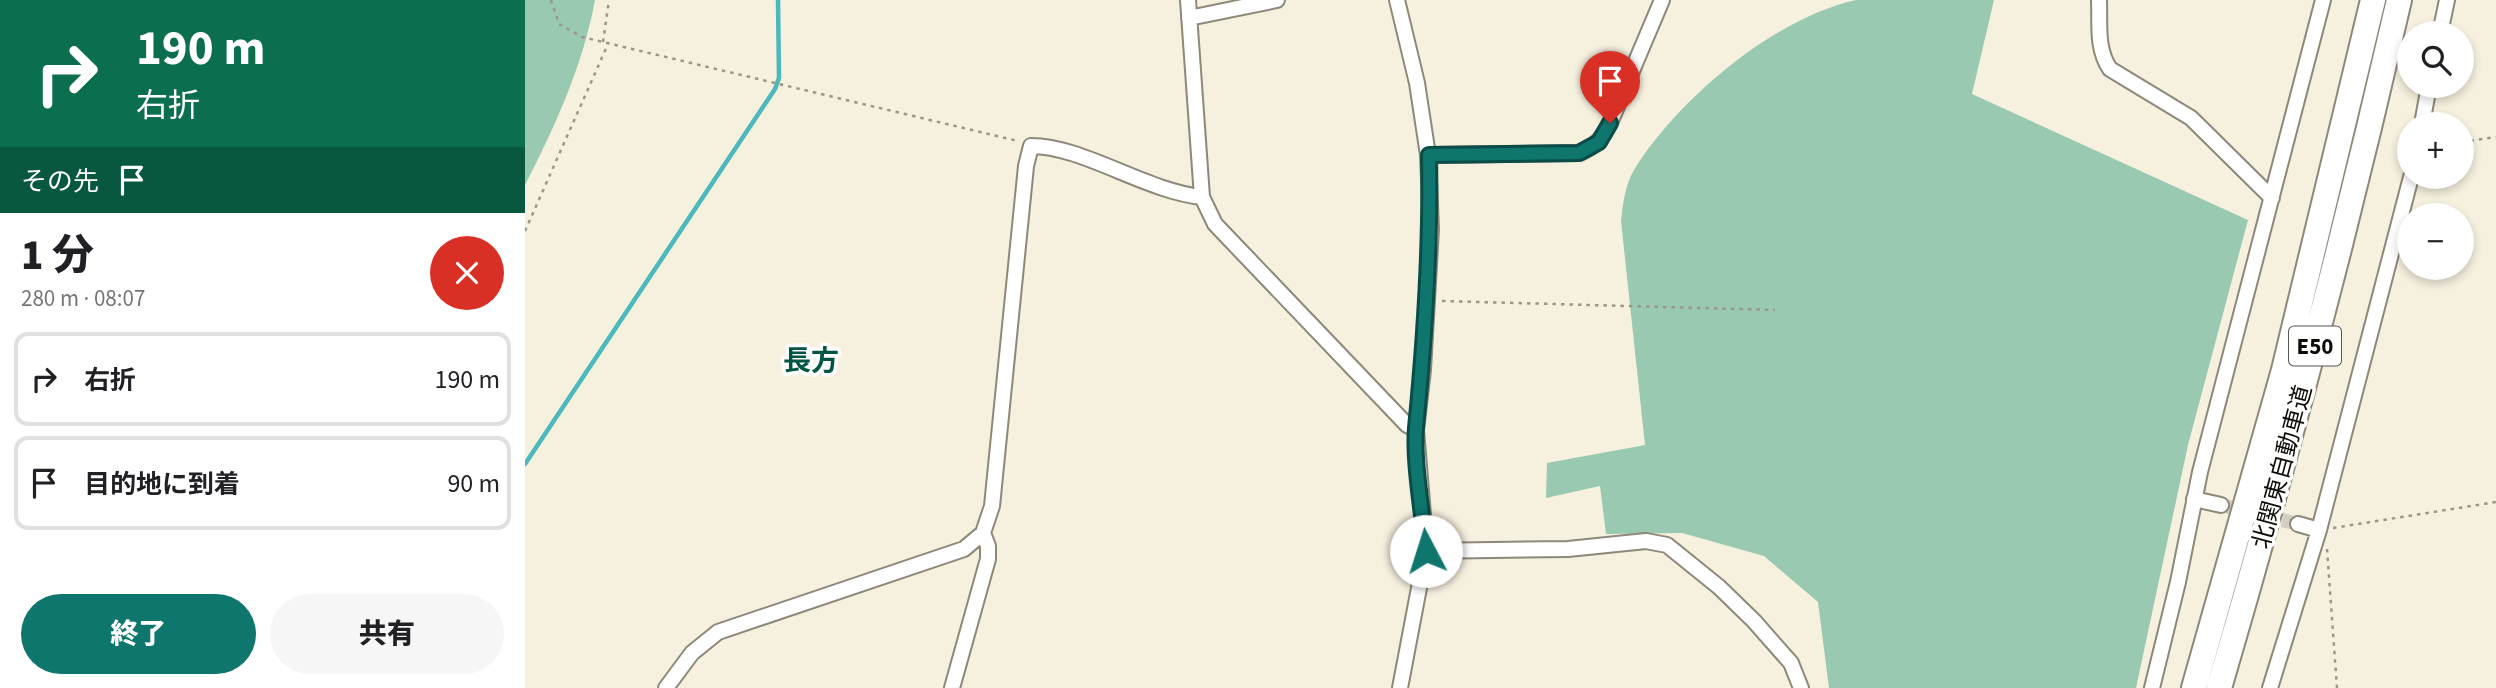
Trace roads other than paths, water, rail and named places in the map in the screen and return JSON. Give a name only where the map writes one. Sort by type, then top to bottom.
[{"type":"highway","name":"北関東自動車道","points":[[2193,688],[2284,370],[2373,0]]},
{"type":"highway","name":"北関東自動車道","points":[[2219,688],[2307,375],[2399,0]]},
{"type":"street","points":[[1188,0],[1202,197],[1215,223],[1407,425],[1416,430]]},
{"type":"street","points":[[1189,18],[1277,0]]},
{"type":"street","points":[[1397,0],[1417,83],[1429,155],[1431,229],[1428,301],[1416,430],[1426,551],[1400,688]]},
{"type":"street","points":[[1429,155],[1579,153],[1590,149],[1599,142],[1610,123],[1662,0]]},
{"type":"street","points":[[2099,0],[2101,48],[2109,69],[2191,118],[2273,198]]},
{"type":"street","points":[[2152,688],[2178,582],[2194,499],[2323,0]]},
{"type":"street","points":[[2443,21],[2447,0]]},
{"type":"street","points":[[666,688],[692,653],[718,632],[964,550],[983,533],[992,506],[1025,180],[1031,146],[1055,149],[1179,194],[1202,197]]},
{"type":"street","points":[[2270,688],[2319,530],[2408,189]]},
{"type":"street","points":[[2194,499],[2221,505]]},
{"type":"street","points":[[2298,524],[2319,530]]},
{"type":"street","points":[[952,688],[988,559],[988,546],[983,533]]},
{"type":"street","points":[[1426,551],[1568,549],[1646,541],[1667,545],[1719,587],[1763,631],[1791,663],[1801,688]]},
{"type":"waterway","points":[[525,464],[775,89],[779,78],[778,0]]},
{"type":"tunnel","points":[[2221,505],[2298,524]]},
{"type":"district","name":"長方","points":[[811,360]]}]
